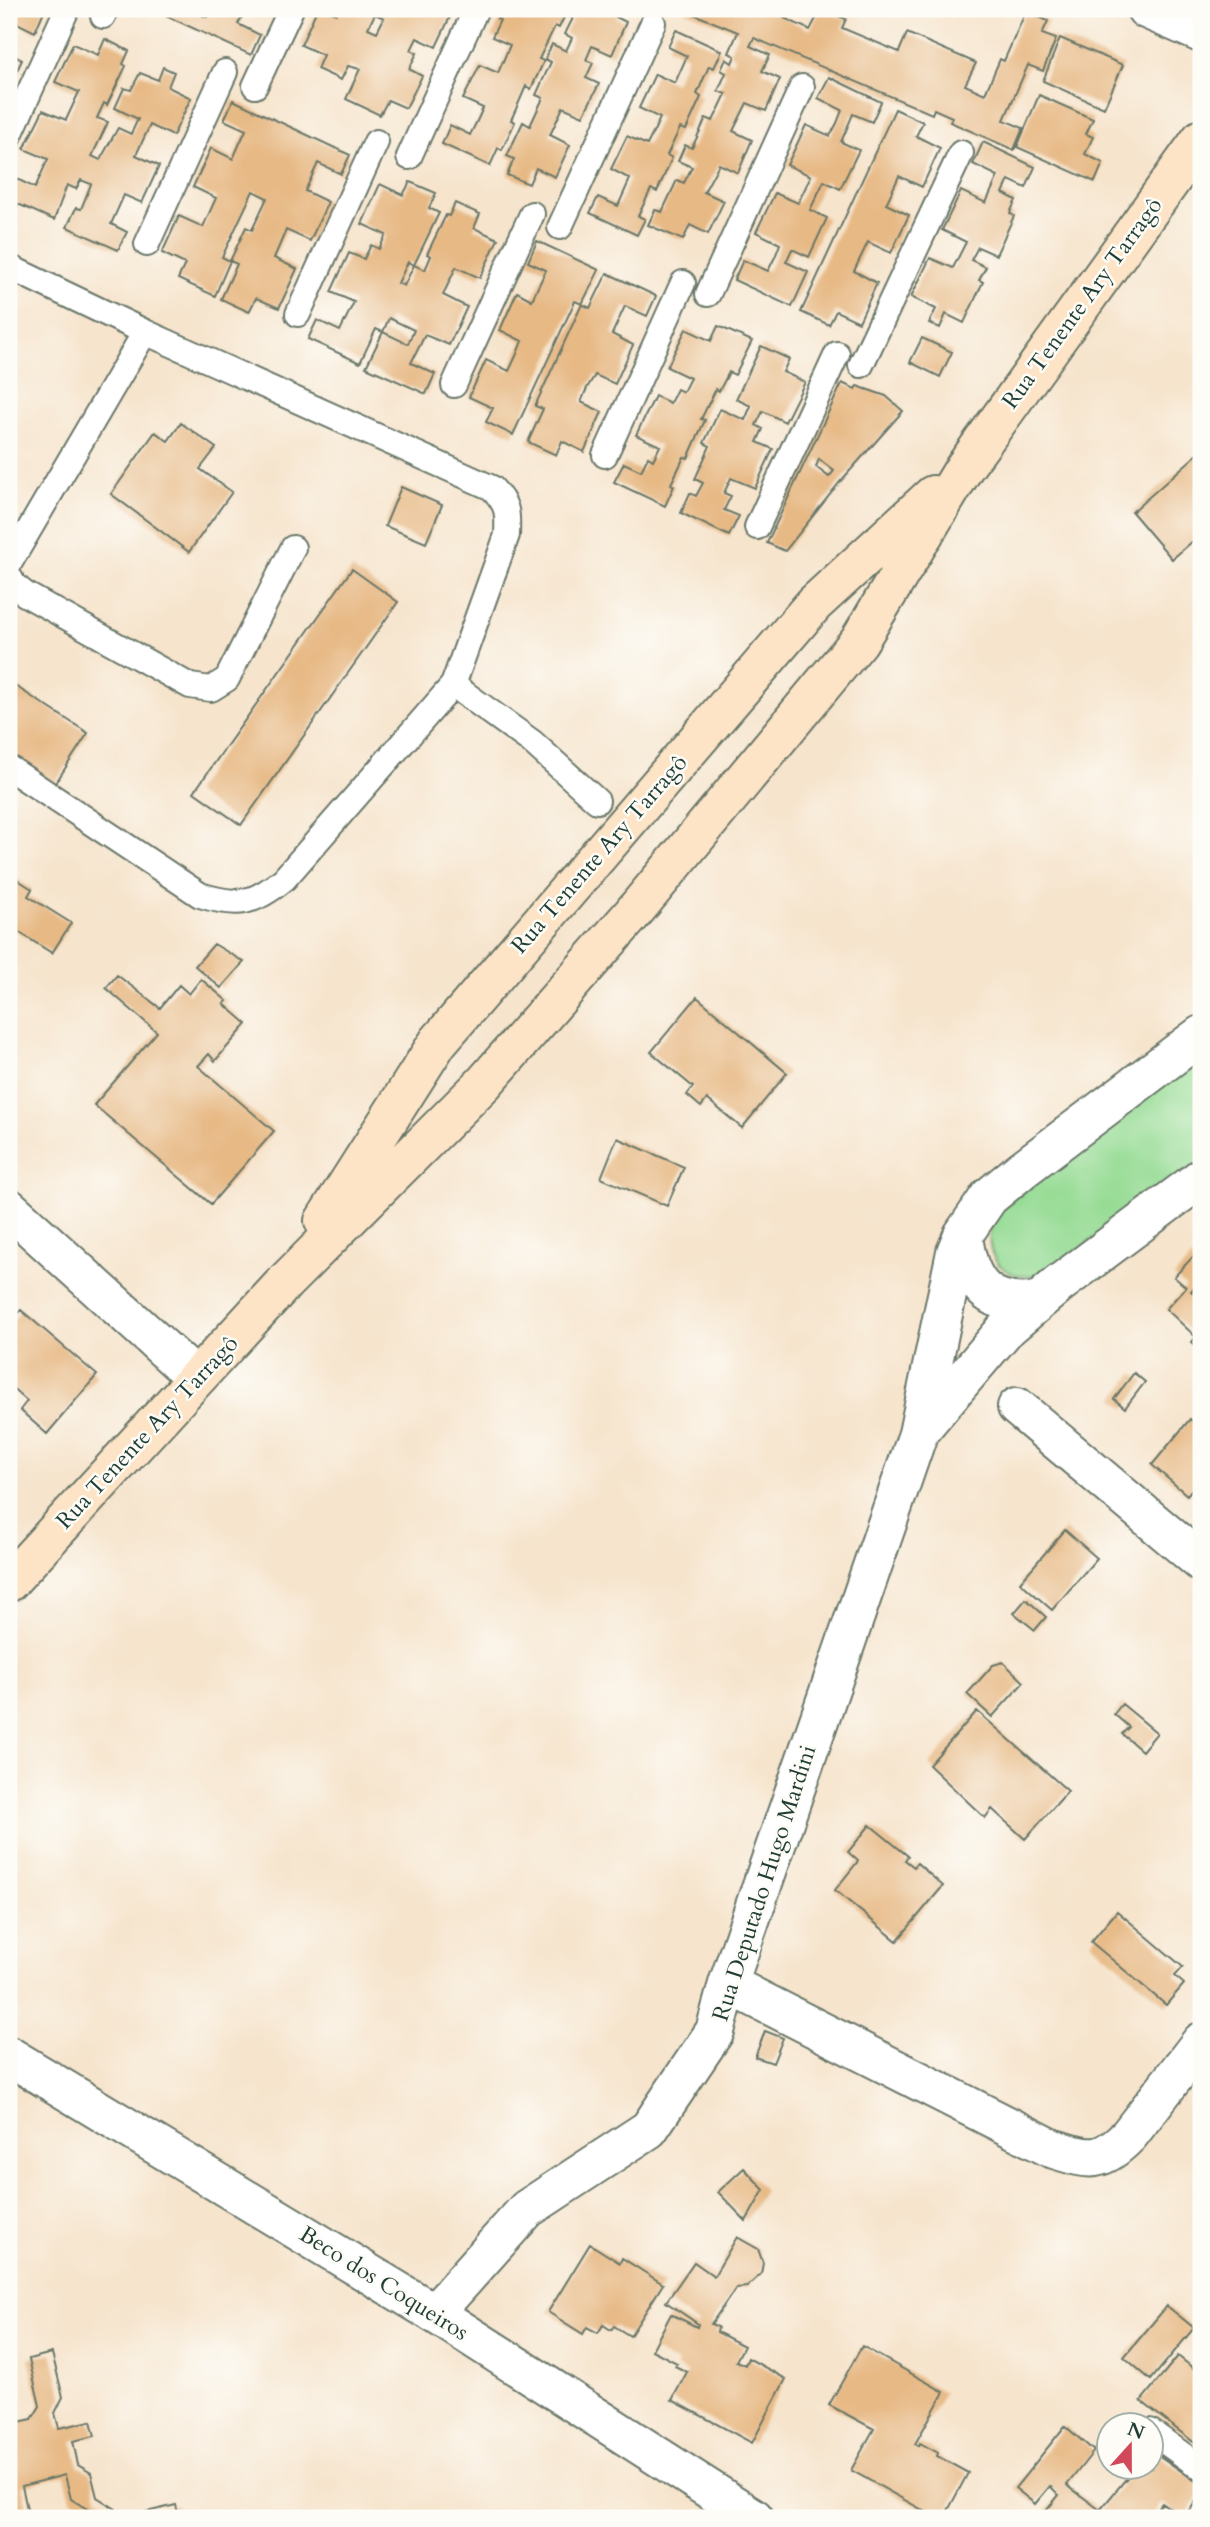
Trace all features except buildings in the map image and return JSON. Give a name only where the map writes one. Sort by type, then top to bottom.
[{"type":"main road","name":"Rua Tenente Ary Tarragô","points":[[9,1582],[285,1282],[484,1083],[633,913],[850,652],[964,468],[1201,139]]},
{"type":"main road","name":"Rua Tenente Ary Tarragô","points":[[285,1282],[438,1042],[814,604],[964,468]]},
{"type":"street","points":[[1146,9],[1201,33]]},
{"type":"street","name":"Rua Deputado Hugo Mardini","points":[[434,2313],[527,2209],[649,2129],[715,2031],[728,1984],[918,1434],[956,1252],[963,1235],[989,1197],[1201,1035]]},
{"type":"street","name":"Rua Deputado Hugo Mardini","points":[[918,1434],[1005,1330],[1201,1178]]},
{"type":"street","points":[[9,1208],[196,1378]]},
{"type":"street","points":[[963,1235],[967,1265],[984,1290],[997,1298],[1013,1302],[1040,1301]]},
{"type":"street","points":[[1017,1407],[1201,1562]]},
{"type":"street","points":[[728,1984],[1051,2148],[1076,2156],[1100,2158],[1116,2148],[1201,2042]]},
{"type":"street","name":"Beco dos Coqueiros","points":[[9,2056],[434,2313],[754,2518]]},
{"type":"lane","points":[[9,137],[67,9]]},
{"type":"lane","points":[[255,86],[290,9]]},
{"type":"lane","points":[[409,158],[477,9]]},
{"type":"lane","points":[[560,227],[653,23]]},
{"type":"lane","points":[[147,244],[225,72]]},
{"type":"lane","points":[[708,294],[802,87]]},
{"type":"lane","points":[[298,314],[376,142]]},
{"type":"lane","points":[[861,365],[961,153]]},
{"type":"lane","points":[[454,385],[532,214]]},
{"type":"lane","points":[[9,267],[145,332],[474,478],[492,488],[504,501],[508,515],[507,535],[453,685],[284,879],[266,894],[247,902],[223,902],[200,895],[9,768]]},
{"type":"lane","points":[[605,454],[683,283]]},
{"type":"lane","points":[[9,564],[145,332]]},
{"type":"lane","points":[[757,527],[837,354]]},
{"type":"lane","points":[[9,576],[14,585],[25,594],[190,686],[211,689],[227,679],[293,548]]},
{"type":"lane","points":[[453,685],[532,742],[597,801]]},
{"type":"lane","points":[[1164,2441],[1201,2468]]},
{"type":"green space","points":[[1201,1053],[1201,1161],[1048,1272],[1032,1276],[1018,1275],[1007,1271],[998,1263],[989,1240],[991,1226],[998,1211]]}]
